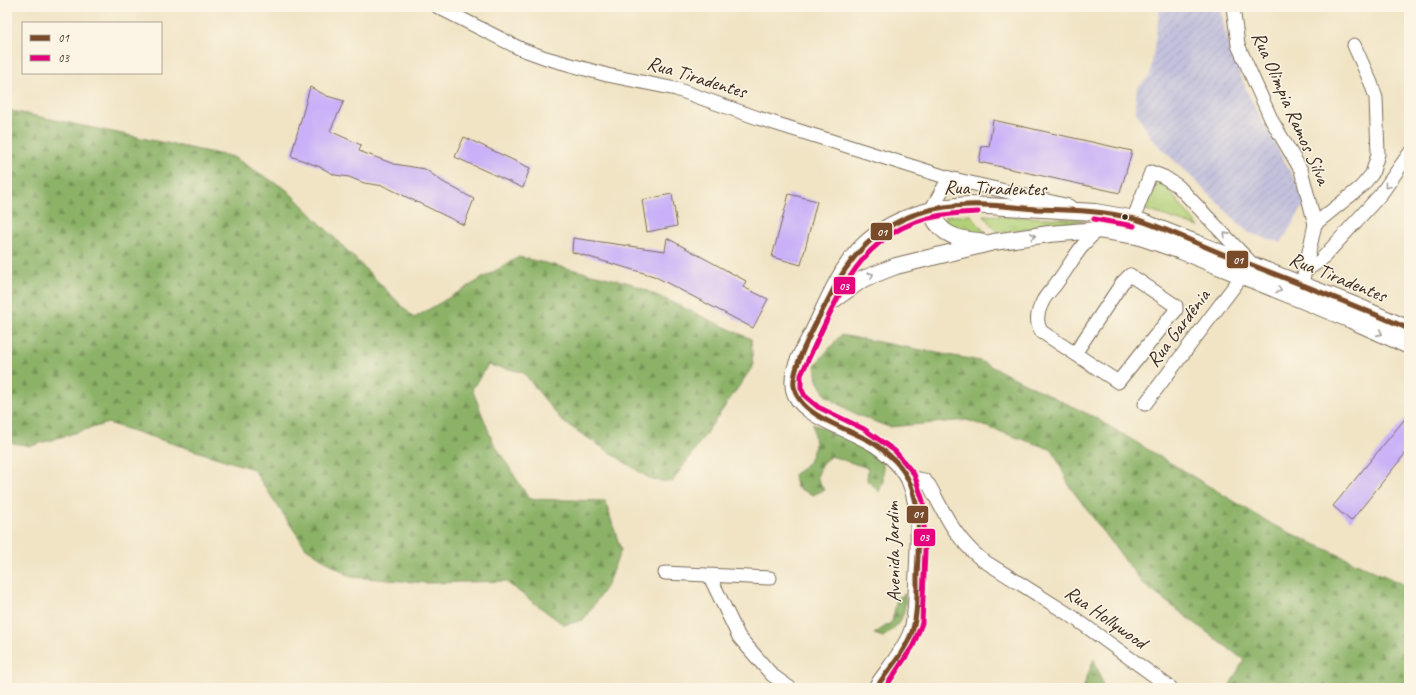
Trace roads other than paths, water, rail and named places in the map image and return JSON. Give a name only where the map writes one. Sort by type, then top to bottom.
[{"type":"street","name":"Rua Tiradentes","points":[[438,7],[521,49],[546,58],[676,89],[758,118],[949,178],[1095,212],[1135,219],[1409,346]]},
{"type":"street","name":"Rua Olimpia Ramos Silva","points":[[1233,7],[1238,45],[1272,121],[1301,170],[1315,224]]},
{"type":"street","points":[[1304,277],[1315,224],[1361,187],[1372,174],[1378,154],[1376,98],[1354,45]]},
{"type":"street","points":[[1304,277],[1376,200],[1409,154]]},
{"type":"street","name":"Rua Tiradentes","points":[[1135,219],[1151,172],[1164,177],[1178,186],[1247,270]]},
{"type":"street","name":"Rua Tiradentes","points":[[931,210],[949,178]]},
{"type":"street","name":"Rua Tiradentes","points":[[931,210],[973,205],[1095,212]]},
{"type":"street","points":[[931,210],[938,226],[946,233],[968,240],[994,242]]},
{"type":"street","name":"Avenida Jardim","points":[[876,688],[907,643],[915,621],[918,528],[916,503],[908,477],[890,456],[876,445],[814,413],[796,395],[794,373],[847,265],[866,244],[896,222],[931,210]]},
{"type":"street","points":[[1076,352],[1122,283],[1130,275],[1176,306],[1176,310],[1120,382],[1115,381],[1076,352],[1042,332],[1037,326],[1037,320],[1042,302],[1077,254],[1098,230],[1109,226],[1130,225],[1135,219],[1142,230],[1154,241]]},
{"type":"street","name":"Rua Tiradentes","points":[[994,242],[1070,232],[1098,230],[1124,233],[1247,270],[1304,277],[1409,329]]},
{"type":"street","points":[[1070,232],[1077,254]]},
{"type":"street","name":"Avenida Jardim","points":[[827,304],[851,286],[876,273],[994,242]]},
{"type":"street","name":"Rua Gardênia","points":[[1145,404],[1247,270]]},
{"type":"street","name":"Rua Hollywood","points":[[908,477],[924,480],[929,485],[955,533],[981,560],[1073,617],[1171,688]]},
{"type":"street","points":[[665,573],[710,577],[770,578]]},
{"type":"street","points":[[710,577],[739,637],[772,675],[790,688]]}]
